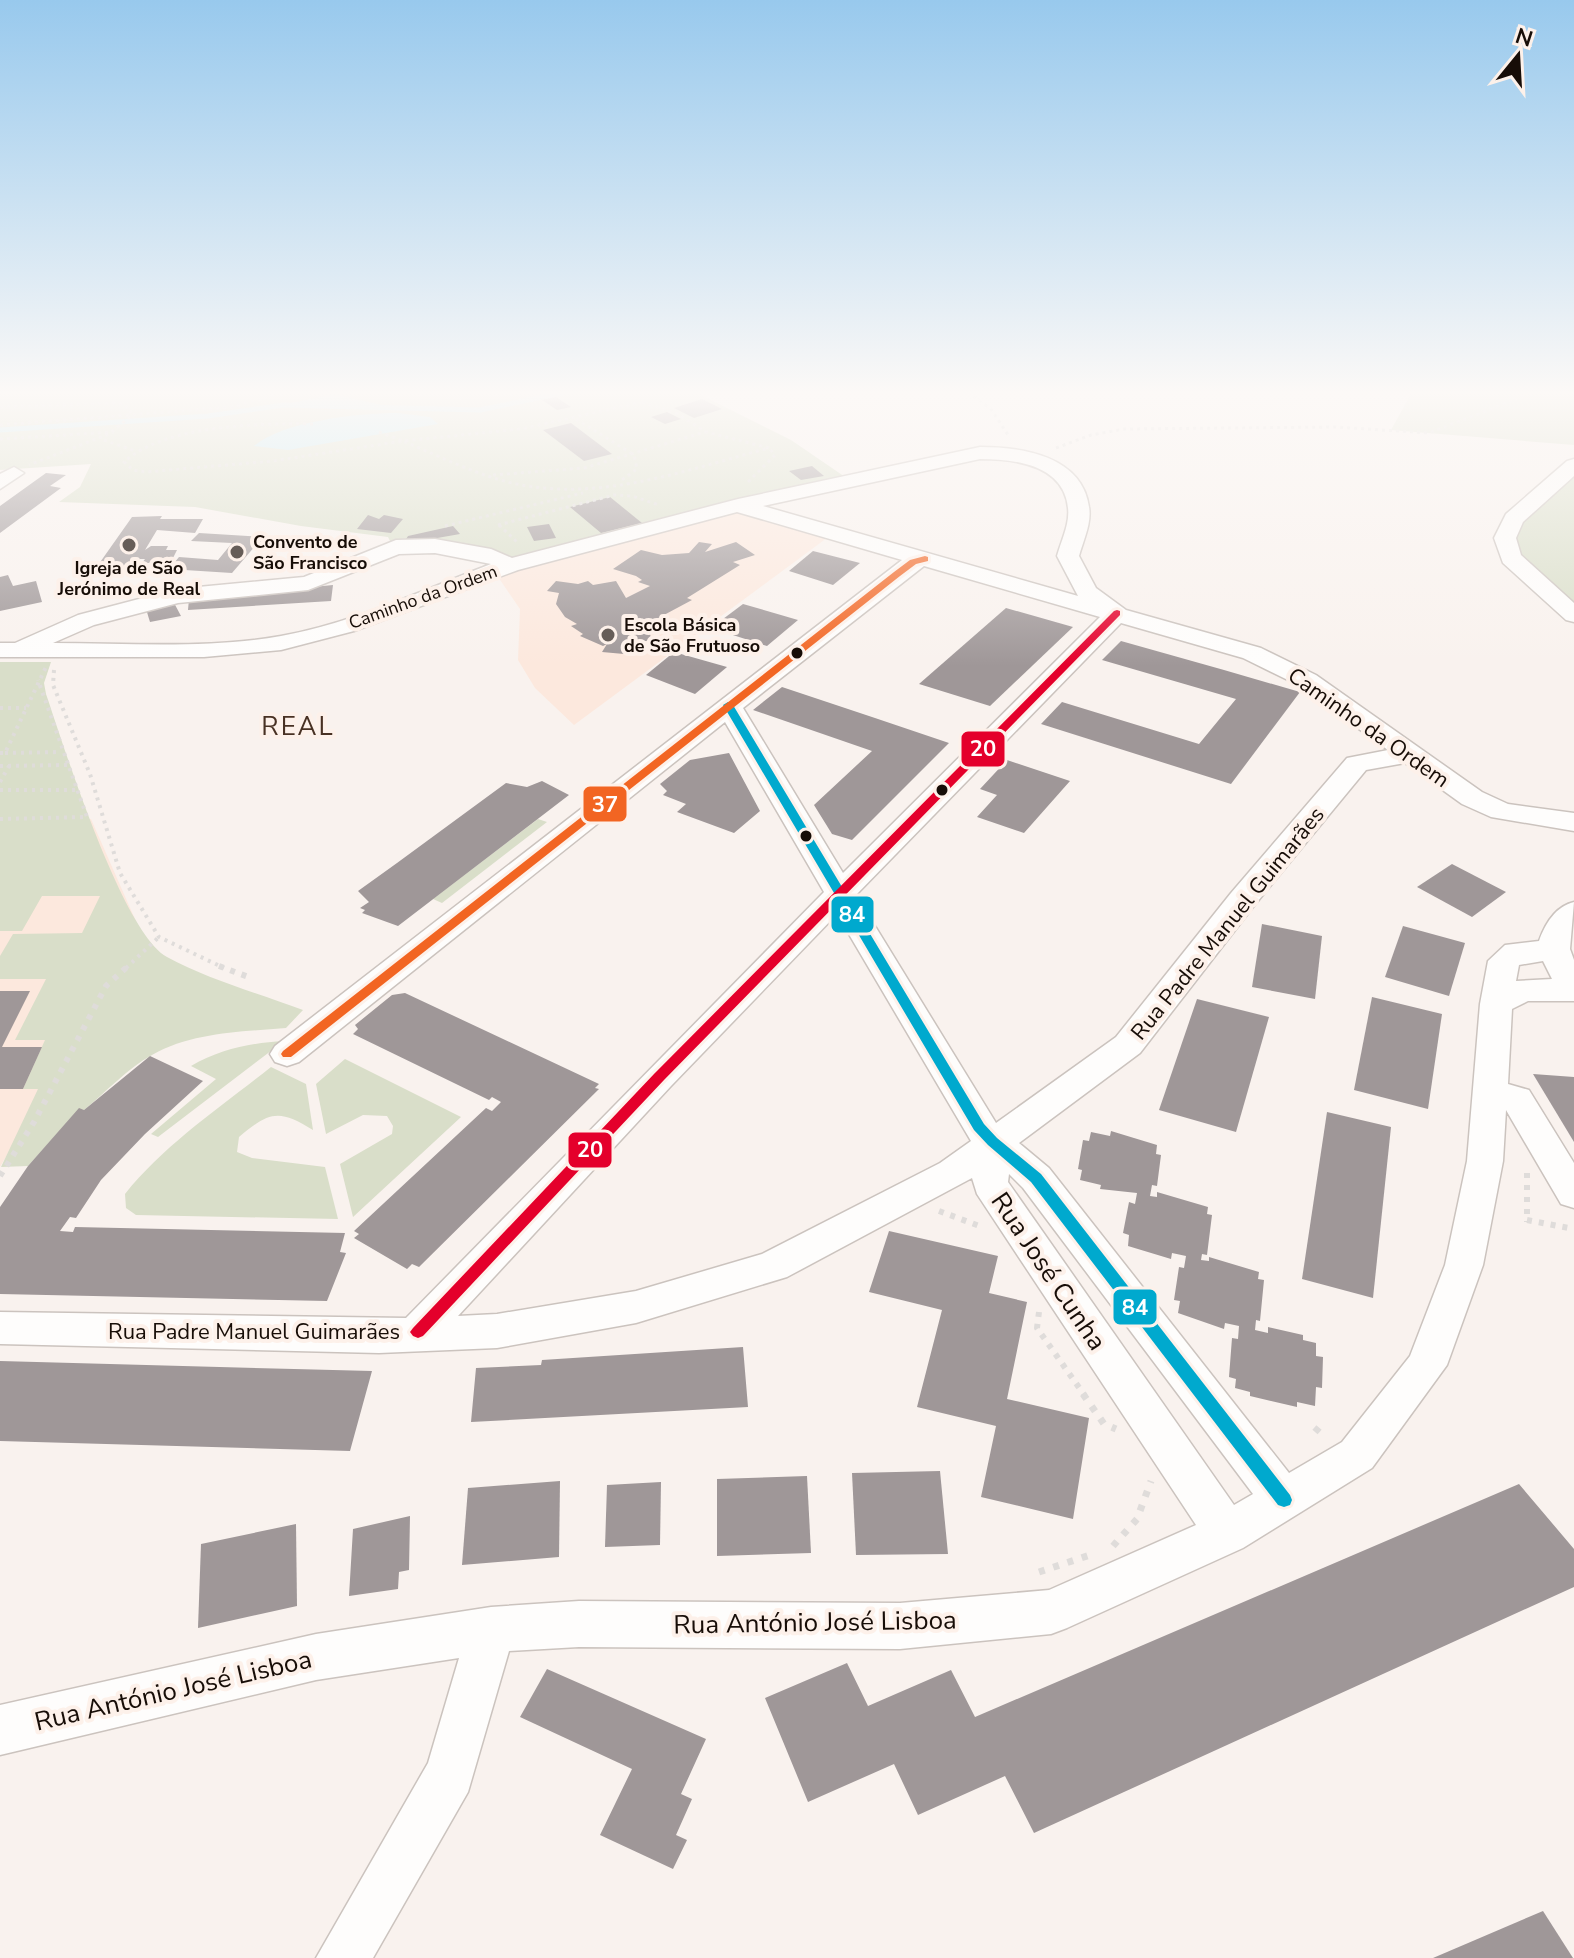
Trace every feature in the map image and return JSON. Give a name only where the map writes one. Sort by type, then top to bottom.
[{"type":"street","points":[[517,557],[839,483]]},
{"type":"street","name":"Caminho da Ordem","points":[[1069,483],[1079,508],[1068,556],[1087,592],[1117,613]]},
{"type":"street","points":[[1554,483],[1514,519],[1505,538],[1511,558],[1574,615]]},
{"type":"street","name":"Caminho da Ordem","points":[[738,505],[1252,653],[1307,680],[1472,798],[1501,811],[1574,822]]},
{"type":"street","name":"Caminho da Ordem","points":[[17,655],[86,620],[177,596],[308,583],[396,547],[435,546],[491,556],[517,557]]},
{"type":"street","name":"Caminho da Ordem","points":[[17,655],[204,650],[281,643],[346,626],[517,557]]},
{"type":"street","points":[[287,1054],[728,705],[905,568],[925,559]]},
{"type":"street","points":[[418,1332],[659,1077],[1117,613]]},
{"type":"street","points":[[728,705],[993,1145]]},
{"type":"street","points":[[1348,711],[1356,735],[1357,764],[1409,754]]},
{"type":"street","name":"Rua Padre Manuel Guimarães","points":[[0,1328],[379,1336],[497,1331],[636,1307],[773,1266],[953,1173],[1128,1045],[1242,900],[1357,764]]},
{"type":"street","points":[[1496,1004],[1523,990],[1574,989],[1552,950],[1556,930],[1574,911]]},
{"type":"street","name":"Rua António José Lisboa","points":[[0,1730],[316,1657],[491,1630],[579,1624],[900,1626],[1051,1612],[1227,1533],[1357,1455],[1427,1365],[1464,1265],[1485,1161],[1496,1004],[1504,961],[1516,952],[1552,950]]},
{"type":"street","points":[[1489,1092],[1517,1099],[1574,1194]]},
{"type":"street","name":"Rua José Cunha","points":[[1227,1533],[990,1184],[993,1145],[1026,1166],[1036,1178],[1284,1500]]},
{"type":"street","points":[[343,1958],[450,1774],[491,1630]]},
{"type":"path","points":[[523,483],[581,491],[616,483]]},
{"type":"path","points":[[431,529],[622,483]]},
{"type":"path","points":[[583,493],[593,500]]},
{"type":"path","points":[[517,557],[498,525],[622,494],[669,506]]},
{"type":"path","points":[[17,655],[47,665],[3,753],[61,752]]},
{"type":"path","points":[[55,667],[53,685],[90,774],[120,873],[159,937],[193,956],[251,978]]},
{"type":"path","points":[[0,819],[87,817],[61,752],[38,680]]},
{"type":"path","points":[[0,708],[26,708]]},
{"type":"path","points":[[0,782],[10,765]]},
{"type":"path","points":[[0,766],[67,765]]},
{"type":"path","points":[[0,790],[76,790]]},
{"type":"path","points":[[0,1176],[34,1122],[106,986],[159,937]]},
{"type":"path","points":[[924,1218],[937,1211],[971,1220],[984,1228]]},
{"type":"path","points":[[1527,1220],[1574,1229]]},
{"type":"path","points":[[1040,1306],[1037,1328],[1104,1424],[1127,1433]]},
{"type":"path","points":[[1315,1432],[1323,1423]]},
{"type":"path","points":[[1039,1572],[1111,1547],[1137,1519],[1153,1484],[1147,1472]]},
{"type":"shaded area","name":"Escola Básica de São Frutuoso","points":[[738,505],[835,532],[574,725],[535,688],[518,660],[520,609],[494,571]]},
{"type":"shaded area","points":[[91,819],[138,926],[0,1167],[0,821]]},
{"type":"green space","points":[[82,483],[841,483],[510,565],[392,545],[388,537],[301,526],[195,507],[59,502]]},
{"type":"green space","points":[[1554,483],[1574,483],[1574,615],[1511,558],[1514,519]]},
{"type":"green space","points":[[0,662],[51,662],[44,683],[66,754],[114,877],[150,941],[167,957],[183,965],[303,1010],[286,1028],[201,1037],[152,1055],[84,1110],[79,1109],[28,1166],[1,1167],[38,1089],[23,1089],[45,1040],[15,1040],[46,979],[0,979],[0,956],[13,934],[82,933],[100,896],[42,896],[22,931],[0,931]]},
{"type":"green space","points":[[538,819],[547,822],[442,903],[433,899]]},
{"type":"green space","points":[[284,1041],[158,1137],[151,1134],[216,1079],[191,1066],[236,1048]]},
{"type":"green space","points":[[345,1059],[461,1117],[353,1217],[340,1164],[392,1134],[393,1126],[387,1116],[363,1115],[326,1134],[316,1084]]},
{"type":"green space","points":[[271,1067],[306,1084],[313,1130],[283,1116],[267,1118],[239,1137],[237,1152],[252,1158],[325,1167],[338,1219],[136,1215],[126,1208],[125,1194],[158,1159]]},
{"type":"building","points":[[32,483],[54,483],[50,486],[61,488],[0,533],[0,506]]},
{"type":"building","points":[[610,497],[642,523],[601,533],[570,507]]},
{"type":"building","points":[[368,515],[379,519],[384,515],[403,519],[391,533],[357,529]]},
{"type":"building","name":"Igreja de São Jerónimo de Real","points":[[162,516],[160,519],[203,519],[195,533],[157,530],[145,550],[151,546],[168,546],[166,550],[177,550],[173,558],[162,558],[160,563],[142,563],[145,559],[140,559],[135,567],[96,568],[132,517]]},
{"type":"building","points":[[549,524],[556,538],[534,541],[527,527]]},
{"type":"building","points":[[453,526],[460,534],[403,544],[408,536]]},
{"type":"building","name":"Convento de São Francisco","points":[[199,533],[298,539],[291,547],[256,545],[232,573],[169,569],[179,557],[218,560],[232,543],[191,541]]},
{"type":"building","points":[[699,542],[712,544],[705,552],[736,542],[755,555],[733,562],[740,565],[687,598],[692,600],[649,623],[651,641],[643,641],[639,648],[628,646],[624,654],[602,652],[607,644],[603,646],[580,636],[583,634],[571,626],[577,624],[565,617],[556,604],[559,593],[547,591],[556,581],[578,584],[588,581],[593,585],[616,581],[626,598],[650,586],[638,582],[642,580],[636,576],[613,569],[641,550],[662,555],[689,553]]},
{"type":"building","points":[[813,551],[860,563],[833,585],[789,571]]},
{"type":"building","points":[[8,575],[13,586],[36,581],[42,602],[0,611],[0,577]]},
{"type":"building","points":[[333,585],[331,601],[188,610],[189,599]]},
{"type":"building","points":[[173,601],[181,616],[150,622],[146,609]]},
{"type":"building","points":[[743,604],[798,620],[767,646],[711,628]]},
{"type":"building","points":[[1006,608],[1073,627],[990,706],[919,684]]},
{"type":"building","points":[[1121,641],[1300,692],[1231,784],[1041,724],[1062,702],[1199,744],[1236,699],[1102,660]]},
{"type":"building","points":[[674,652],[727,667],[695,694],[646,675]]},
{"type":"building","points":[[782,687],[949,743],[852,840],[832,834],[814,805],[872,751],[753,710]]},
{"type":"building","points":[[729,753],[760,811],[734,833],[677,812],[686,804],[663,795],[667,791],[660,784],[690,760]]},
{"type":"building","points":[[1007,760],[1070,781],[1024,833],[977,817],[997,795],[980,789]]},
{"type":"building","points":[[542,781],[569,795],[398,926],[362,913],[365,910],[360,908],[369,902],[358,891],[506,783],[527,787]]},
{"type":"building","points":[[1452,864],[1506,892],[1472,917],[1417,887]]},
{"type":"building","points":[[1262,924],[1322,936],[1315,999],[1252,987]]},
{"type":"building","points":[[1403,926],[1465,943],[1449,996],[1385,977]]},
{"type":"building","points":[[0,991],[30,991],[2,1047],[42,1047],[23,1089],[0,1089]]},
{"type":"building","points":[[405,993],[599,1084],[595,1088],[599,1089],[419,1267],[412,1264],[407,1269],[354,1238],[359,1234],[354,1231],[486,1108],[492,1111],[501,1102],[492,1097],[489,1100],[353,1034],[358,1029],[355,1025],[392,995]]},
{"type":"building","points":[[1372,997],[1442,1014],[1428,1109],[1354,1090]]},
{"type":"building","points":[[1197,999],[1269,1017],[1236,1132],[1159,1110]]},
{"type":"building","points":[[150,1056],[203,1081],[101,1180],[76,1218],[70,1217],[60,1231],[73,1232],[75,1227],[345,1233],[340,1252],[346,1253],[327,1301],[0,1294],[0,1207],[28,1166],[79,1108],[84,1110]]},
{"type":"building","points":[[1533,1074],[1574,1077],[1574,1142]]},
{"type":"building","points":[[1327,1112],[1391,1127],[1373,1298],[1302,1279]]},
{"type":"building","points":[[1111,1131],[1157,1145],[1156,1154],[1161,1155],[1157,1186],[1152,1185],[1150,1196],[1157,1197],[1157,1192],[1208,1207],[1207,1214],[1212,1215],[1207,1255],[1202,1254],[1201,1260],[1209,1261],[1209,1257],[1259,1272],[1258,1279],[1264,1280],[1260,1321],[1256,1320],[1255,1330],[1268,1333],[1268,1327],[1303,1335],[1303,1340],[1316,1343],[1316,1356],[1323,1357],[1322,1388],[1316,1387],[1315,1406],[1297,1402],[1297,1407],[1250,1396],[1250,1392],[1235,1388],[1236,1379],[1229,1377],[1232,1338],[1238,1339],[1239,1326],[1225,1323],[1224,1329],[1178,1313],[1180,1301],[1174,1300],[1179,1267],[1184,1268],[1186,1256],[1172,1253],[1171,1259],[1128,1246],[1129,1235],[1123,1233],[1129,1202],[1135,1204],[1137,1193],[1100,1189],[1101,1185],[1080,1180],[1082,1170],[1078,1169],[1083,1140],[1089,1141],[1091,1132],[1110,1136]]},
{"type":"building","points":[[889,1231],[998,1256],[989,1293],[1027,1302],[1007,1399],[1089,1418],[1073,1519],[981,1497],[996,1426],[917,1407],[942,1310],[869,1292]]},
{"type":"building","points":[[743,1347],[748,1407],[471,1422],[476,1368],[541,1365],[542,1360]]},
{"type":"building","points":[[0,1361],[372,1371],[350,1451],[0,1441]]},
{"type":"building","points":[[940,1471],[948,1554],[856,1555],[852,1473]]},
{"type":"building","points":[[807,1476],[811,1553],[717,1556],[717,1479]]},
{"type":"building","points":[[560,1481],[559,1557],[462,1565],[468,1488]]},
{"type":"building","points":[[661,1482],[660,1545],[605,1547],[607,1485]]},
{"type":"building","points":[[1519,1484],[1574,1549],[1574,1587],[1034,1833],[1005,1776],[918,1815],[894,1764],[808,1802],[765,1698],[847,1663],[868,1706],[951,1670],[975,1717]]},
{"type":"building","points":[[410,1516],[409,1570],[399,1572],[398,1589],[349,1596],[353,1529]]},
{"type":"building","points":[[296,1524],[297,1606],[198,1628],[201,1544]]},
{"type":"building","points":[[547,1669],[706,1739],[681,1794],[692,1799],[676,1835],[687,1840],[673,1869],[600,1835],[632,1769],[520,1717]]},
{"type":"building","points":[[1543,1911],[1573,1958],[1433,1958]]},
{"type":"transit line","name":"37","points":[[287,1054],[897,574],[913,562],[925,559]]},
{"type":"transit line","name":"20","points":[[418,1332],[659,1077],[1117,613]]},
{"type":"transit line","name":"84","points":[[728,705],[979,1127],[1036,1178],[1284,1500]]},
{"type":"place","name":"Igreja de São Jerónimo de Real","points":[[129,545]]},
{"type":"place","name":"Convento de São Francisco","points":[[237,552]]},
{"type":"place","name":"Escola Básica de São Frutuoso","points":[[608,635]]},
{"type":"district","name":"REAL","points":[[298,726]]}]
